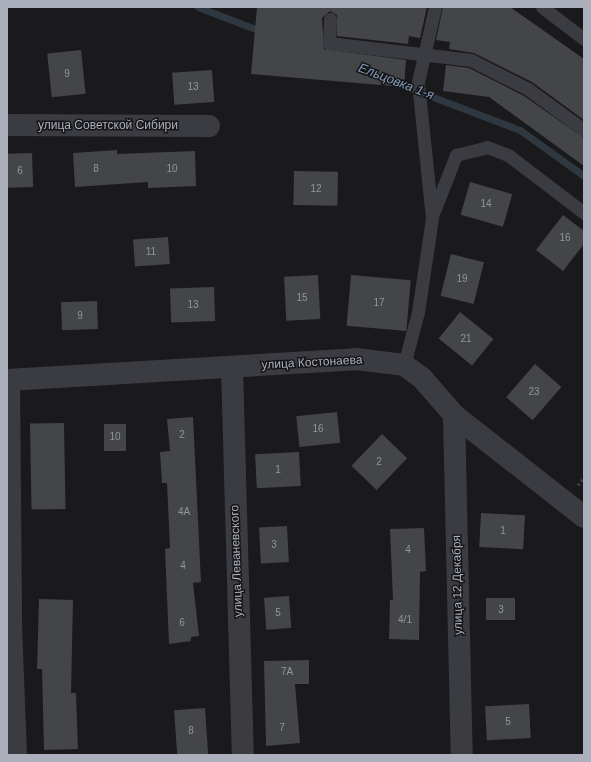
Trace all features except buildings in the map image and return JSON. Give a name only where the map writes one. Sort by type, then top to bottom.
[{"type":"street","name":"улица Советской Сибири","points":[[7,125],[208,126]]},
{"type":"street","name":"улица Костонаева","points":[[8,380],[356,359],[404,365],[422,378],[454,415],[584,517]]},
{"type":"street","name":"улица Леваневского","points":[[232,367],[243,755]]},
{"type":"street","points":[[8,380],[11,625],[16,755]]},
{"type":"street","name":"улица 12 Декабря","points":[[454,415],[462,755]]},
{"type":"lane","points":[[432,218],[418,82],[435,7]]},
{"type":"lane","points":[[542,7],[584,39]]},
{"type":"lane","points":[[330,20],[329,43],[426,52],[471,60],[528,89],[584,130]]},
{"type":"lane","points":[[404,365],[418,312],[432,218],[456,155],[487,147],[508,155],[584,213]]},
{"type":"waterway","name":"Ельцовка 1-я","points":[[198,7],[263,32]]},
{"type":"waterway","name":"Ельцовка 1-я","points":[[396,83],[520,130],[584,176]]}]
